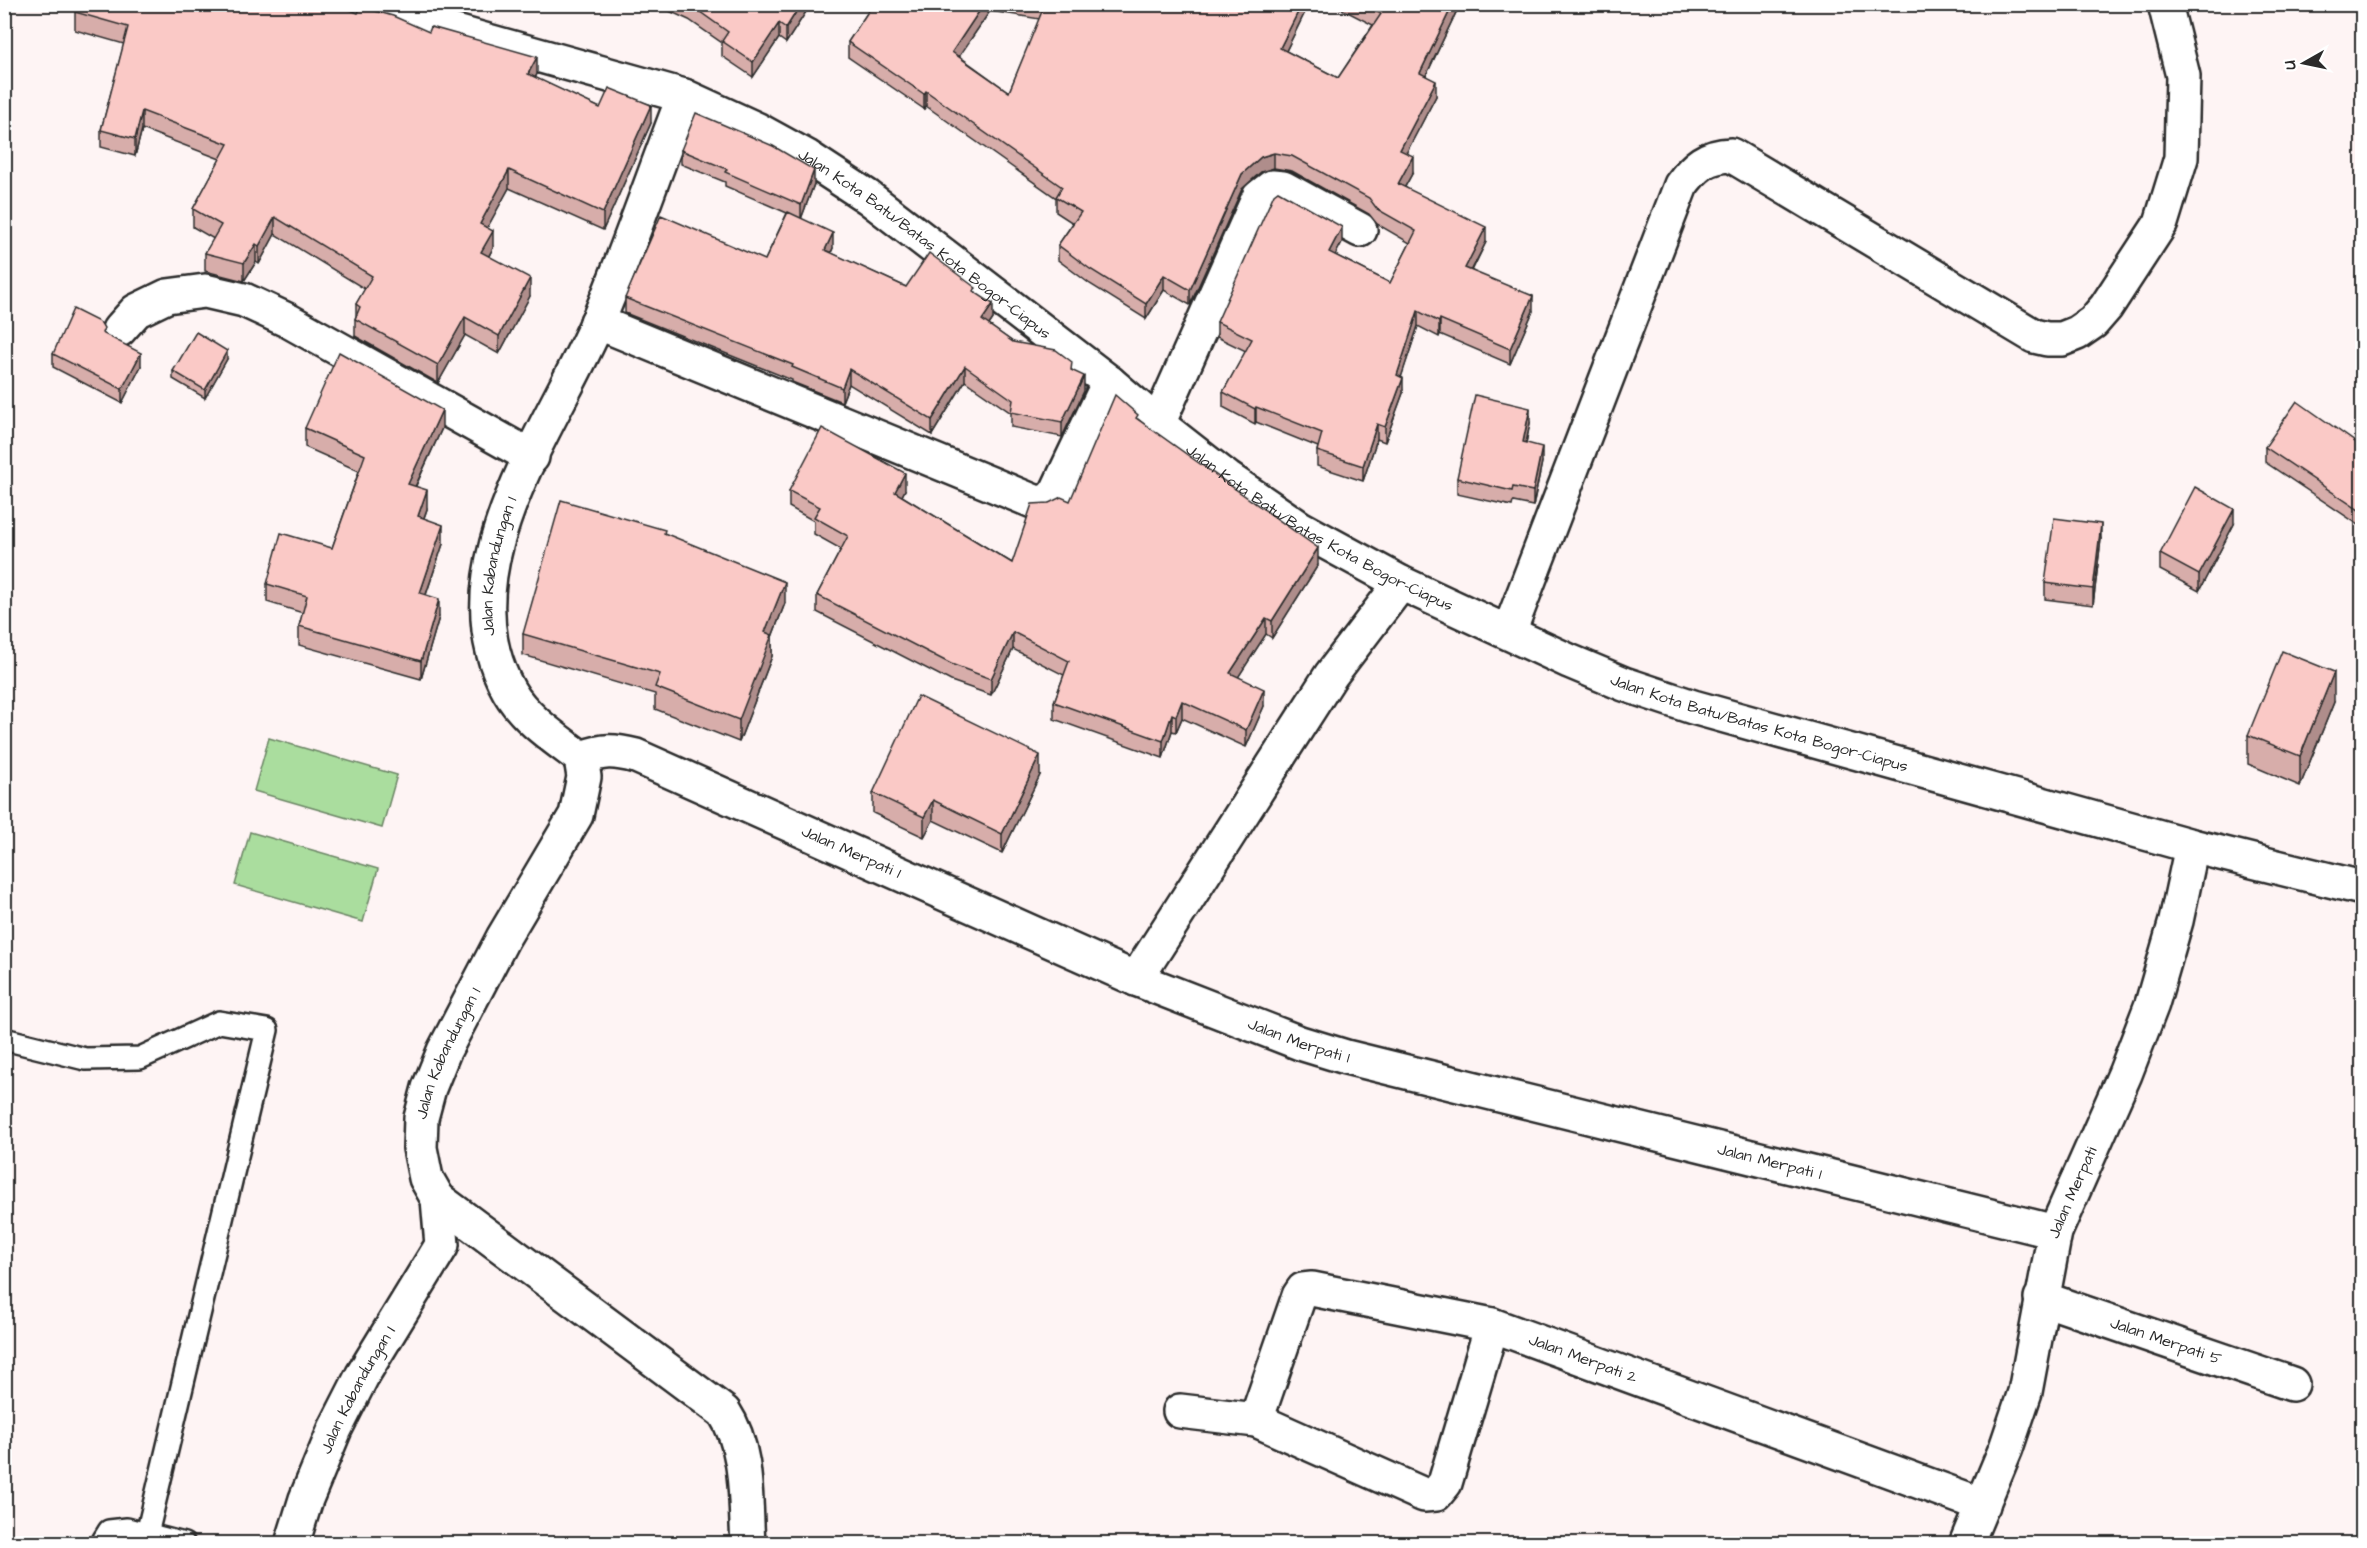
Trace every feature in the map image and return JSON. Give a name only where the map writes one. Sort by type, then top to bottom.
[{"type":"street","points":[[1509,632],[1681,185],[1698,163],[1719,156],[1731,155],[2034,336],[2062,339],[2085,328],[2106,307],[2161,223],[2181,158],[2183,75],[2165,4]]},
{"type":"street","name":"Jalan Kota Batu/Batas Kota Bogor–Ciapus","points":[[360,5],[684,96],[767,135],[807,157],[868,197],[1109,382],[1227,478],[1300,528],[1401,583],[1569,661],[1615,680],[1693,707],[2192,846],[2362,888]]},
{"type":"street","name":"Jalan Kabandungan 1","points":[[442,1245],[438,1199],[426,1178],[420,1148],[421,1118],[429,1088],[444,1051],[503,938],[576,815],[584,777],[581,758],[523,711],[509,691],[491,638],[488,604],[491,568],[500,531],[512,497],[597,322],[684,96]]},
{"type":"street","points":[[1158,424],[1259,197],[1272,187],[1283,188],[1360,230]]},
{"type":"street","points":[[118,330],[136,311],[167,296],[205,291],[244,300],[289,321],[532,457]]},
{"type":"street","points":[[597,322],[1035,502],[1044,503],[1051,500],[1057,491],[1109,382]]},
{"type":"street","points":[[1136,979],[1318,696],[1401,583]]},
{"type":"street","name":"Jalan Merpati 1","points":[[581,758],[614,750],[636,756],[1136,979],[1300,1043],[1346,1057],[2055,1232]]},
{"type":"street","name":"Jalan Merpati","points":[[1966,1544],[2007,1448],[2025,1392],[2055,1232],[2125,1074],[2152,1004],[2176,921],[2192,846]]},
{"type":"street","points":[[438,1199],[724,1412],[734,1427],[740,1445],[748,1544]]},
{"type":"street","name":"Jalan Kabandungan I","points":[[292,1544],[306,1499],[335,1429],[362,1376],[442,1245]]},
{"type":"street","name":"Jalan Merpati 2","points":[[1256,1420],[1299,1296],[1303,1290],[1312,1289],[1492,1325],[1983,1505]]},
{"type":"street","name":"Jalan Merpati 5","points":[[2041,1298],[2292,1384]]},
{"type":"street","points":[[1180,1411],[1256,1420],[1424,1495],[1436,1494],[1445,1483],[1492,1325]]},
{"type":"lane","points":[[4,1039],[85,1059],[140,1058],[219,1022],[267,1030],[147,1534]]},
{"type":"lane","points":[[101,1544],[110,1531],[127,1528],[184,1544]]},
{"type":"green space","points":[[269,738],[397,775],[382,828],[254,791]]},
{"type":"green space","points":[[250,832],[378,869],[363,922],[235,885]]},
{"type":"building","points":[[77,4],[336,4],[358,13],[361,7],[393,16],[429,32],[431,27],[537,57],[528,74],[600,108],[609,88],[651,105],[603,213],[509,170],[480,224],[493,231],[481,252],[530,278],[499,336],[465,317],[438,365],[355,319],[360,307],[356,304],[372,276],[275,217],[259,246],[256,244],[244,263],[205,253],[221,225],[193,209],[228,144],[142,111],[135,139],[101,130],[128,27],[75,12]]},
{"type":"building","points":[[689,4],[801,4],[786,28],[779,23],[753,62],[722,41],[728,32]]},
{"type":"building","points":[[873,4],[984,4],[952,52],[1009,92],[1045,4],[1302,4],[1280,48],[1338,78],[1381,14],[1362,4],[1453,4],[1420,73],[1436,81],[1400,150],[1413,156],[1398,184],[1486,227],[1465,268],[1533,296],[1510,349],[1440,319],[1439,322],[1418,311],[1397,375],[1403,378],[1385,427],[1377,424],[1363,466],[1317,451],[1322,433],[1256,407],[1255,409],[1223,392],[1252,339],[1217,322],[1274,194],[1278,191],[1342,227],[1329,252],[1390,283],[1416,231],[1377,209],[1369,198],[1292,156],[1274,153],[1261,157],[1242,174],[1190,290],[1164,275],[1146,304],[1090,269],[1058,245],[1081,212],[1056,197],[1062,187],[926,91],[924,94],[848,42]]},
{"type":"building","points":[[696,113],[773,146],[814,170],[801,205],[725,172],[727,169],[681,150]]},
{"type":"building","points":[[788,212],[833,233],[825,250],[906,287],[929,253],[976,288],[973,291],[993,304],[982,320],[1013,342],[1056,350],[1072,362],[1071,370],[1084,376],[1062,422],[1011,412],[1013,400],[965,366],[932,420],[849,369],[842,388],[792,367],[793,365],[625,298],[661,215],[765,260]]},
{"type":"building","points":[[73,309],[101,323],[104,328],[102,333],[141,353],[122,389],[53,354]]},
{"type":"building","points":[[196,332],[227,351],[205,390],[173,371]]},
{"type":"building","points":[[339,352],[442,410],[408,484],[427,490],[418,516],[443,525],[420,593],[439,599],[421,661],[299,626],[307,596],[267,584],[281,533],[332,548],[365,455],[305,428]]},
{"type":"building","points":[[1115,395],[1138,415],[1136,418],[1318,548],[1272,621],[1266,618],[1230,673],[1264,689],[1246,730],[1182,701],[1176,716],[1172,714],[1163,741],[1054,702],[1069,661],[1013,632],[991,679],[951,664],[817,595],[848,536],[814,517],[820,507],[789,491],[822,428],[905,473],[895,492],[1012,563],[1032,504],[1049,503],[1061,497],[1070,501]]},
{"type":"building","points":[[1475,395],[1530,408],[1523,442],[1542,447],[1533,491],[1513,487],[1512,491],[1457,478]]},
{"type":"building","points":[[2297,401],[2362,447],[2362,512],[2265,447]]},
{"type":"building","points":[[2195,487],[2234,509],[2199,575],[2160,554]]},
{"type":"building","points":[[561,500],[665,530],[664,533],[785,582],[765,632],[772,635],[739,720],[655,687],[660,674],[523,634]]},
{"type":"building","points":[[2054,518],[2101,524],[2093,589],[2045,583]]},
{"type":"building","points":[[2282,651],[2334,672],[2300,756],[2248,735]]},
{"type":"building","points":[[918,696],[1040,755],[1002,834],[933,800],[924,817],[873,793]]}]
